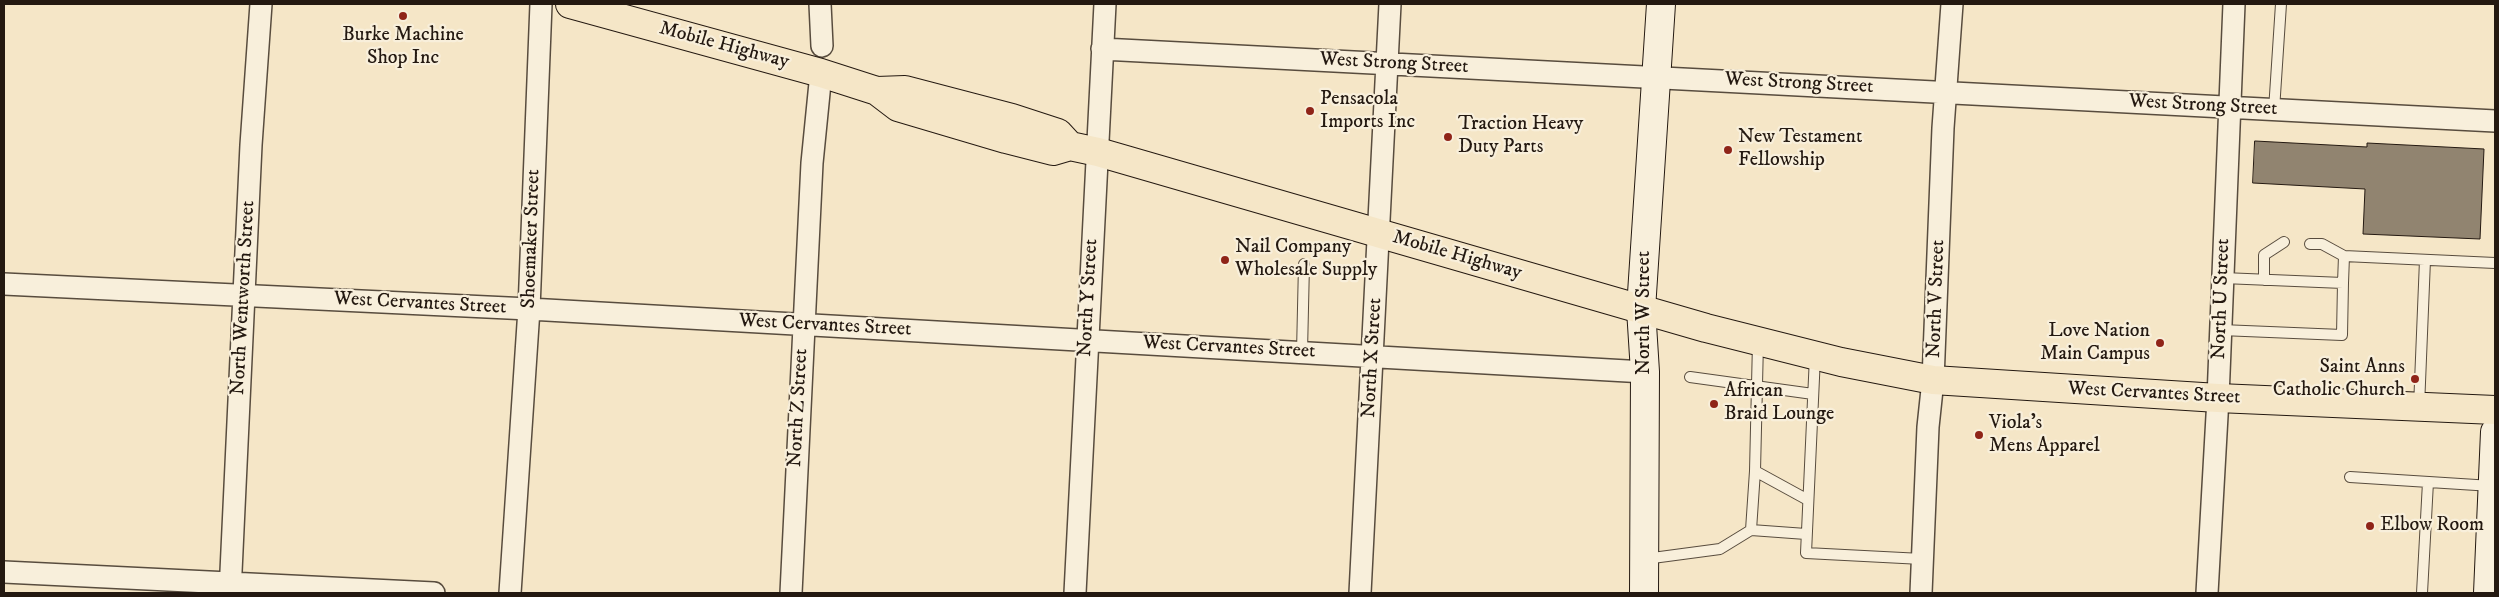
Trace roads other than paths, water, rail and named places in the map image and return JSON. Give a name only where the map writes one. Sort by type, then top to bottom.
[{"type":"main road","name":"Mobile Highway","points":[[570,4],[821,73],[877,91],[905,90],[1012,118],[1058,132],[1070,146],[1098,152],[1758,342],[1815,356]]},
{"type":"main road","name":"North W Street","points":[[1644,593],[1645,372],[1641,309],[1661,4]]},
{"type":"main road","name":"West Cervantes Street","points":[[1815,356],[1934,380],[2218,398],[2495,410]]},
{"type":"main road","points":[[2488,593],[2495,432]]},
{"type":"street","name":"North Wentworth Street","points":[[230,588],[260,4]]},
{"type":"street","name":"Shoemaker Street","points":[[510,593],[529,309],[541,4]]},
{"type":"street","points":[[820,4],[822,46]]},
{"type":"street","name":"North Y Street","points":[[1075,593],[1104,4]]},
{"type":"street","name":"North X Street","points":[[1360,593],[1380,234],[1390,4]]},
{"type":"street","name":"North V Street","points":[[1921,593],[1928,427],[1934,380],[1946,92],[1952,4]]},
{"type":"street","name":"North U Street","points":[[2207,593],[2218,398],[2234,4]]},
{"type":"street","name":"West Strong Street","points":[[1102,49],[2495,121]]},
{"type":"street","name":"North Z Street","points":[[791,593],[812,163],[821,73]]},
{"type":"street","name":"West Cervantes Street","points":[[4,284],[529,309],[1645,372]]},
{"type":"street","points":[[4,572],[230,588],[434,593]]},
{"type":"lane","points":[[2274,110],[2281,4]]},
{"type":"lane","points":[[2264,280],[2264,255],[2284,242]]},
{"type":"lane","points":[[2310,244],[2322,244],[2344,256],[2495,263]]},
{"type":"lane","points":[[2221,330],[2342,334],[2344,256]]},
{"type":"lane","points":[[2419,407],[2425,260]]},
{"type":"lane","points":[[1302,352],[1304,264]]},
{"type":"lane","points":[[2223,278],[2343,283]]},
{"type":"lane","points":[[1751,530],[1755,470],[1758,342]]},
{"type":"lane","points":[[1815,356],[1806,553],[1922,560]]},
{"type":"lane","points":[[1690,377],[1813,394]]},
{"type":"lane","points":[[1755,470],[1808,500]]},
{"type":"lane","points":[[2350,477],[2493,486]]},
{"type":"lane","points":[[2422,593],[2428,482]]},
{"type":"lane","points":[[1644,559],[1720,549],[1751,530],[1806,534]]},
{"type":"place","name":"Burke Machine Shop Inc","points":[[403,16]]},
{"type":"place","name":"Pensacola Imports Inc","points":[[1310,111]]},
{"type":"place","name":"Traction Heavy Duty Parts","points":[[1448,137]]},
{"type":"place","name":"New Testament Fellowship","points":[[1728,150]]},
{"type":"place","name":"Nail Company Wholesale Supply","points":[[1225,260]]},
{"type":"place","name":"Love Nation Main Campus","points":[[2160,343]]},
{"type":"place","name":"Saint Anns Catholic Church","points":[[2415,379]]},
{"type":"place","name":"African Braid Lounge","points":[[1714,404]]},
{"type":"place","name":"Viola's Mens Apparel","points":[[1979,435]]},
{"type":"place","name":"Elbow Room","points":[[2370,526]]}]
